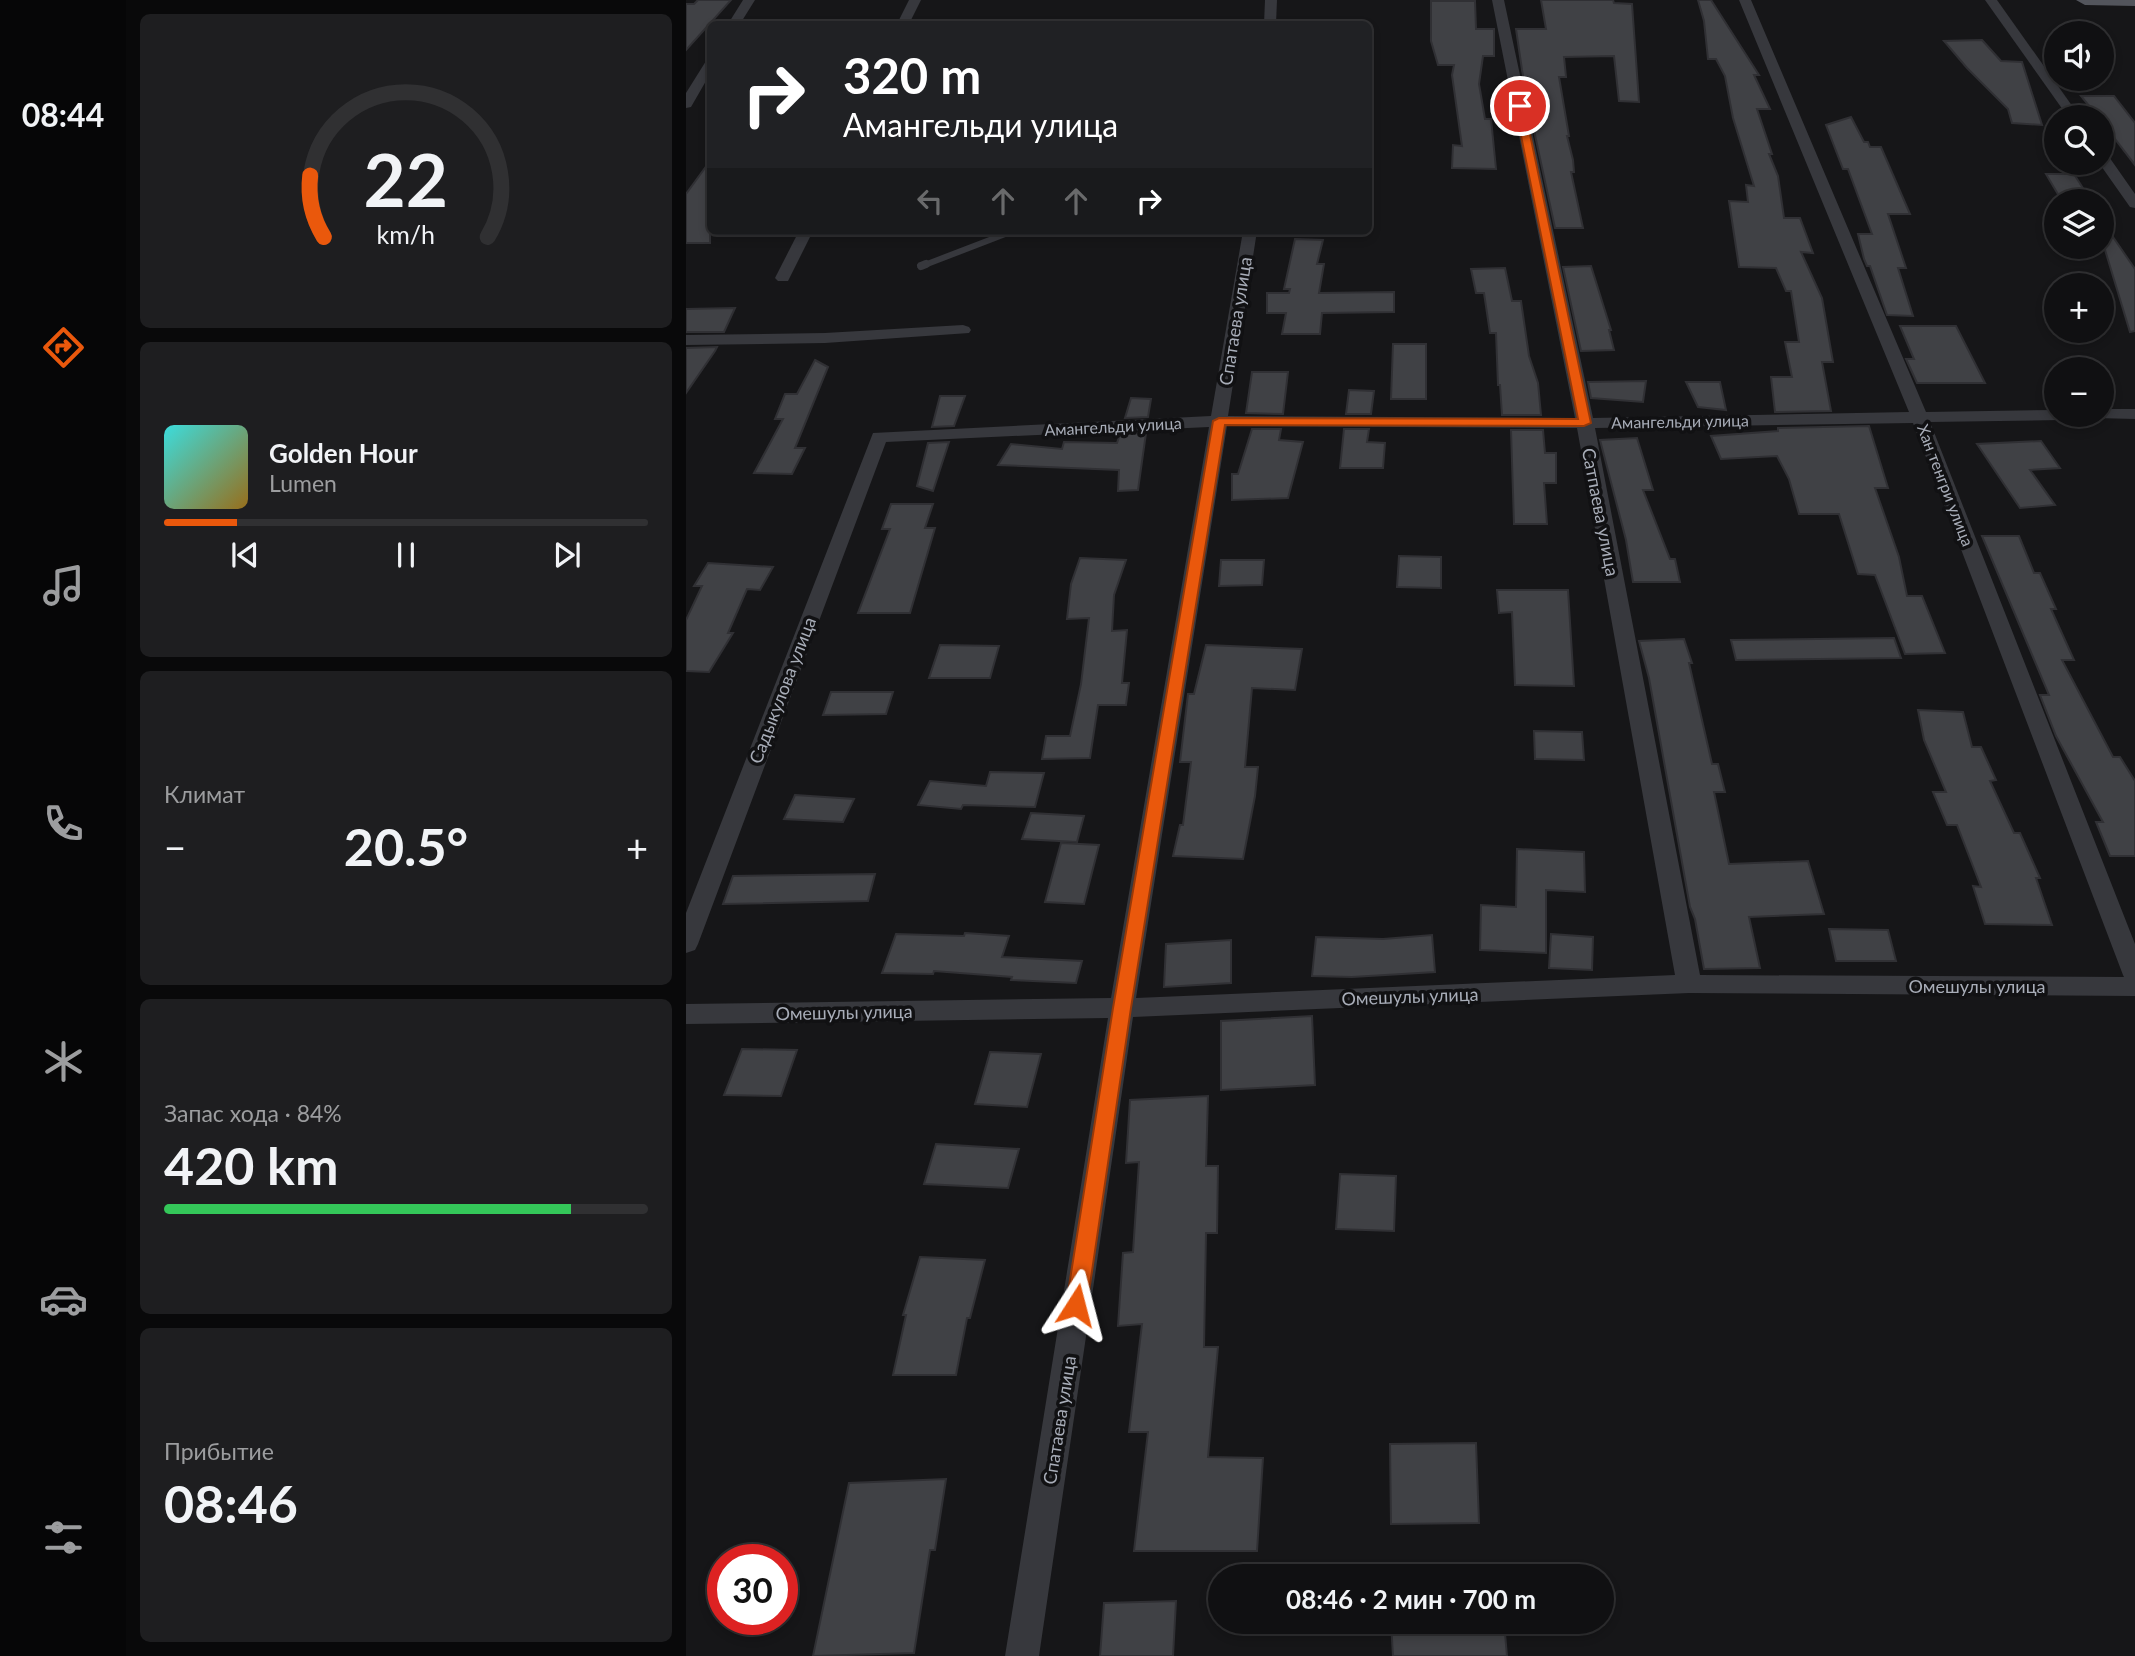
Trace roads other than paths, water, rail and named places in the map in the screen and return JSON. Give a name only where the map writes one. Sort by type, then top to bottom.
[{"type":"main road","points":[[2085,0],[2135,1]]},
{"type":"street","points":[[736,21],[749,0]]},
{"type":"street","points":[[904,21],[915,0]]},
{"type":"street","points":[[1270,21],[1271,0]]},
{"type":"street","name":"Сатпаева улица","points":[[1498,0],[1584,423],[1689,984]]},
{"type":"street","name":"Хан тенгри улица","points":[[1745,0],[1919,417],[2135,975]]},
{"type":"street","points":[[1991,0],[2065,105]]},
{"type":"street","points":[[686,104],[707,69]]},
{"type":"street","points":[[2114,174],[2135,204]]},
{"type":"street","points":[[783,278],[804,235]]},
{"type":"street","name":"Спатаева улица","points":[[1022,1656],[1122,1008],[1249,235]]},
{"type":"street","points":[[686,340],[825,338],[963,330]]},
{"type":"street","points":[[2114,414],[2135,414]]},
{"type":"street","name":"Амангельди улица","points":[[879,437],[1219,421],[1584,423],[2044,415]]},
{"type":"street","name":"Садыкулова улица","points":[[686,944],[879,437]]},
{"type":"street","name":"Омешулы улица","points":[[686,1014],[1122,1008],[1689,984],[2135,987]]},
{"type":"lane","points":[[921,266],[1002,235]]}]
